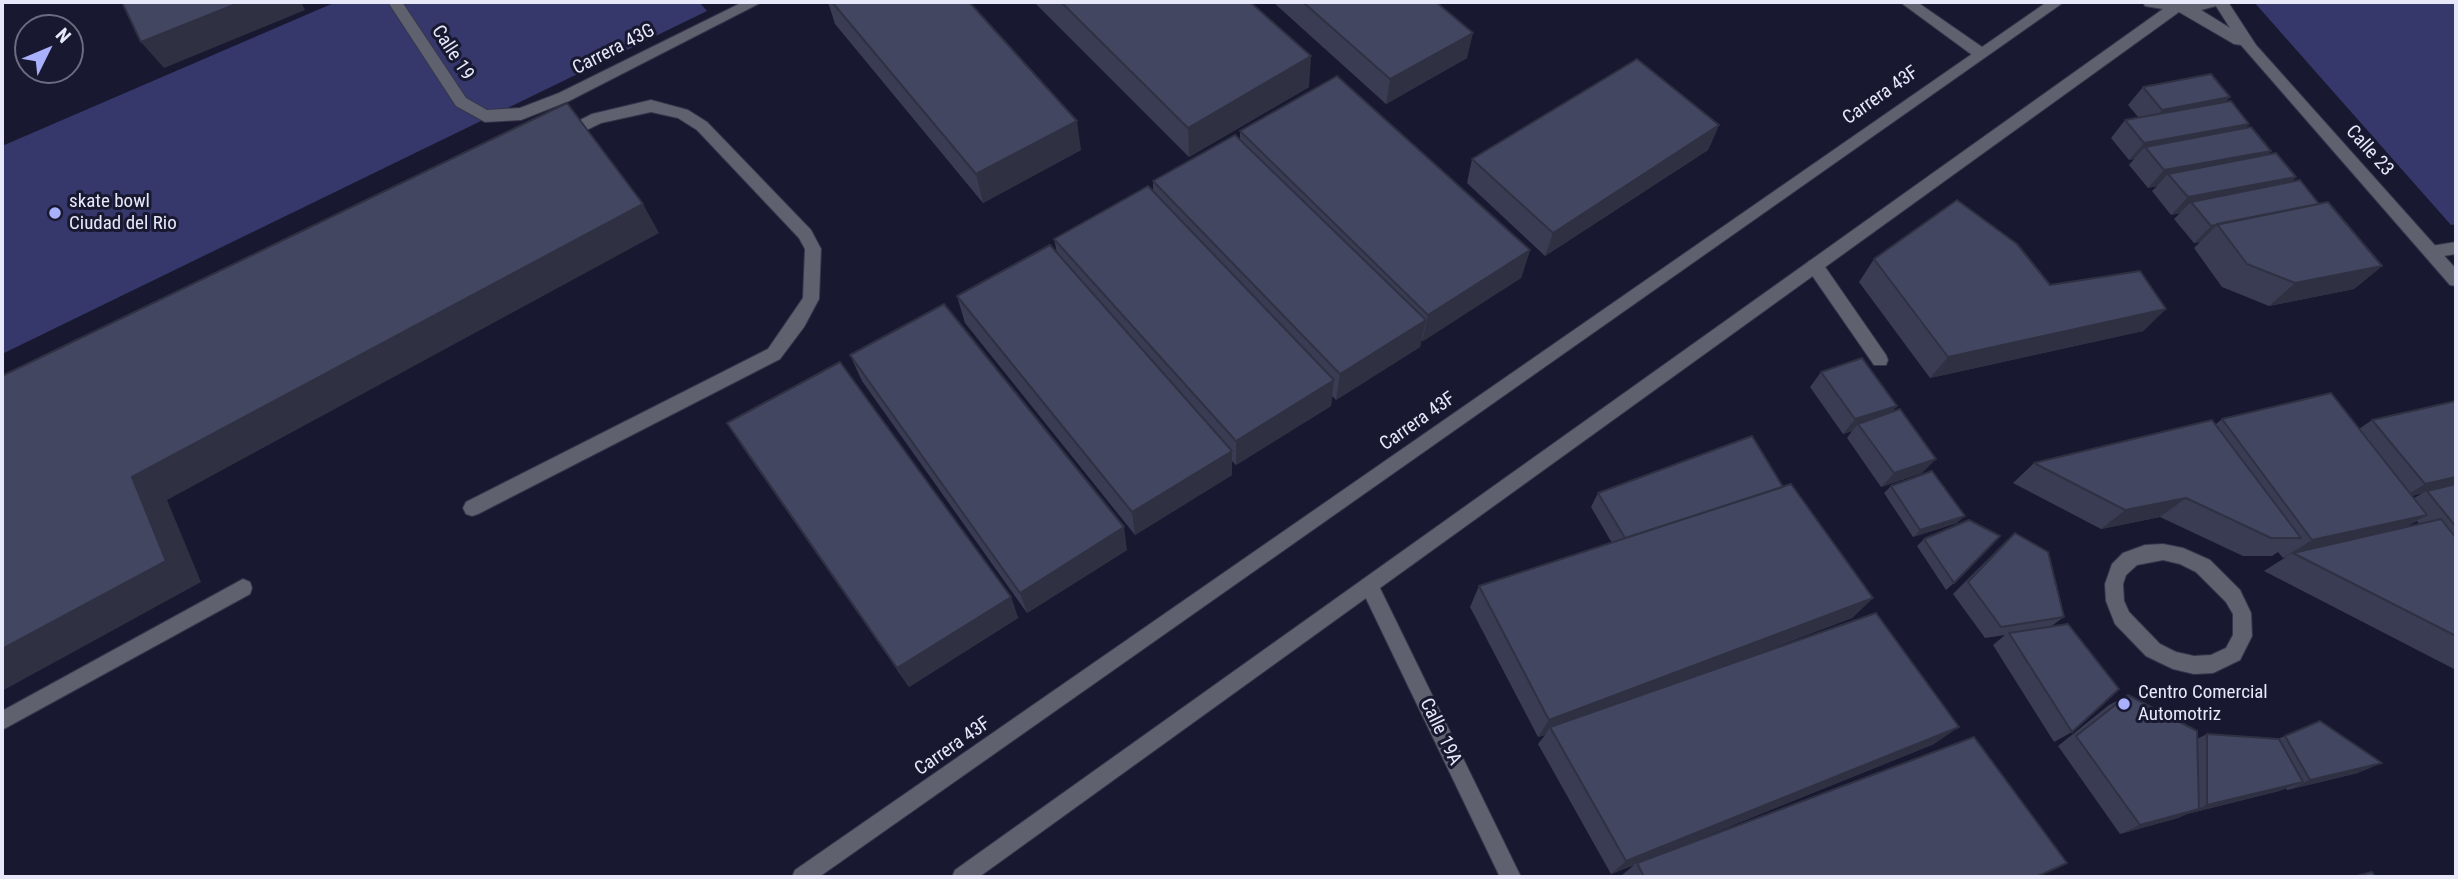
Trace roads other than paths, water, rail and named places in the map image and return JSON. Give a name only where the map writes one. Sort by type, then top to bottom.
[{"type":"street","name":"Calle 19","points":[[395,2],[461,102],[485,116]]},
{"type":"street","name":"Carrera 43G","points":[[485,116],[521,114],[564,97],[755,2]]},
{"type":"street","points":[[1906,2],[1980,53]]},
{"type":"street","name":"Carrera 43F","points":[[802,877],[1980,53],[2057,2]]},
{"type":"street","name":"Calle 23","points":[[2150,2],[2181,9],[2250,49]]},
{"type":"street","points":[[962,877],[1815,266],[2181,9],[2211,2]]},
{"type":"street","name":"Calle 23","points":[[2221,2],[2250,49],[2456,280]]},
{"type":"street","points":[[472,508],[774,354],[811,299],[813,249],[805,234],[702,126],[683,114],[651,106],[597,118],[548,142]]},
{"type":"street","points":[[2431,253],[2456,248]]},
{"type":"street","points":[[1815,266],[1880,360]]},
{"type":"street","points":[[2145,553],[2183,556],[2203,566],[2233,596],[2242,613],[2243,636],[2233,654],[2213,664],[2173,660],[2153,650],[2136,635],[2119,610],[2114,584],[2119,570],[2130,559],[2145,553]]},
{"type":"street","name":"Calle 19A","points":[[1369,586],[1511,877]]},
{"type":"street","points":[[2,721],[243,589]]},
{"type":"place","name":"skate bowl Ciudad del Rio","points":[[55,213]]},
{"type":"place","name":"Centro Comercial Automotriz","points":[[2124,704]]}]
